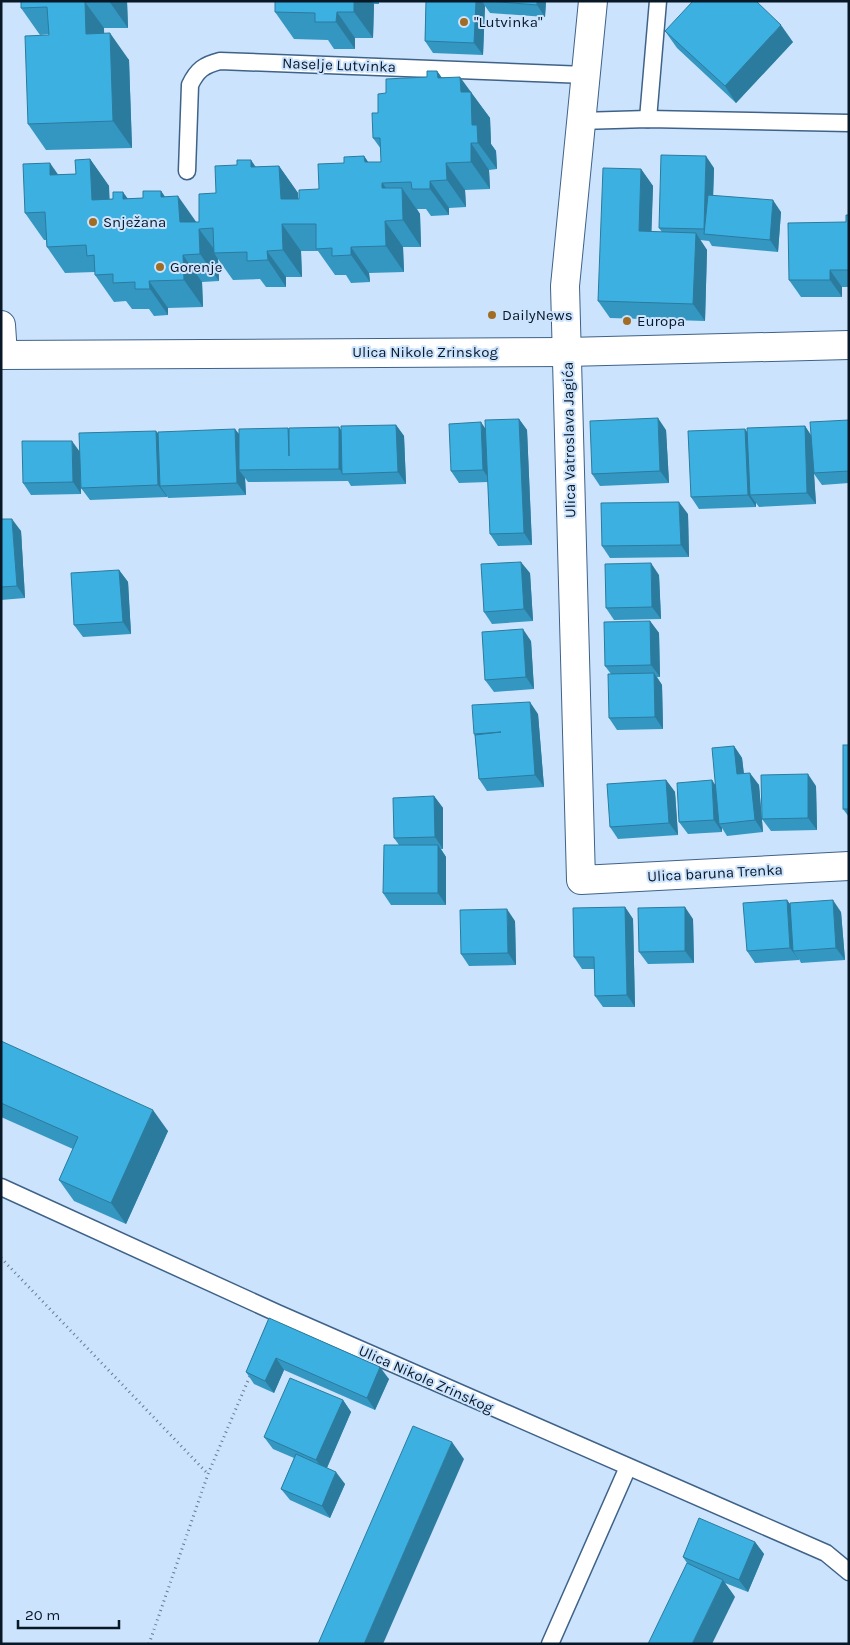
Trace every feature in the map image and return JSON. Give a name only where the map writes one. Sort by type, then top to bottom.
[{"type":"street","name":"Ulica Vatroslava Jagića","points":[[581,880],[565,286],[593,1]]},
{"type":"street","points":[[1,325],[2,354]]},
{"type":"street","name":"Ulica Nikole Zrinskog","points":[[2,354],[567,352],[849,345]]},
{"type":"street","name":"Ulica baruna Trenka","points":[[581,880],[849,866]]},
{"type":"lane","points":[[648,119],[658,1]]},
{"type":"lane","name":"Naselje Lutvinka","points":[[187,171],[190,85],[196,72],[206,64],[220,61],[586,75]]},
{"type":"lane","points":[[580,121],[648,119],[849,123]]},
{"type":"lane","name":"Ulica Nikole Zrinskog","points":[[1,1187],[277,1313],[826,1553],[849,1572]]},
{"type":"lane","points":[[550,1644],[628,1467]]},
{"type":"path","points":[[1,1258],[208,1474]]},
{"type":"path","points":[[149,1644],[208,1474],[254,1367]]},
{"type":"building","points":[[21,1],[98,1],[85,2],[86,34],[110,33],[113,121],[28,124],[25,36],[49,35],[47,7],[21,8]]},
{"type":"building","points":[[275,1],[354,1],[354,12],[337,12],[336,22],[315,22],[315,13],[275,12]]},
{"type":"building","points":[[426,1],[476,1],[474,43],[425,41]]},
{"type":"building","points":[[488,1],[537,1],[537,5]]},
{"type":"building","points":[[693,1],[756,1],[781,25],[725,86],[665,31]]},
{"type":"building","points":[[427,71],[437,71],[438,78],[460,77],[461,92],[471,92],[472,125],[477,125],[478,143],[471,143],[471,162],[446,163],[447,180],[430,181],[430,189],[412,189],[411,182],[382,183],[382,188],[402,188],[403,220],[385,221],[386,246],[351,247],[351,255],[332,256],[332,248],[316,249],[316,224],[282,224],[283,250],[267,251],[268,260],[247,261],[247,252],[214,253],[213,228],[199,229],[200,254],[183,255],[184,280],[149,281],[150,289],[135,289],[135,282],[113,283],[113,274],[95,275],[94,255],[87,256],[86,245],[47,247],[45,212],[25,213],[23,164],[50,163],[50,175],[76,174],[75,160],[90,159],[92,200],[113,199],[113,192],[123,192],[123,199],[143,198],[143,191],[161,191],[161,197],[178,196],[180,222],[199,222],[199,194],[216,193],[215,166],[237,165],[237,160],[251,160],[251,167],[279,166],[281,199],[299,199],[299,190],[319,189],[318,164],[344,163],[344,157],[364,156],[365,162],[381,162],[380,138],[373,138],[372,113],[378,113],[378,94],[386,93],[386,79],[427,77]]},
{"type":"building","points":[[661,155],[706,156],[704,229],[659,228]]},
{"type":"building","points":[[603,168],[641,169],[639,231],[696,233],[693,304],[598,301]]},
{"type":"building","points":[[708,195],[773,200],[770,240],[704,234]]},
{"type":"building","points":[[846,215],[849,215],[849,270],[830,270],[830,280],[789,280],[788,223],[846,222]]},
{"type":"building","points":[[658,418],[660,471],[592,474],[590,421]]},
{"type":"building","points":[[519,419],[524,533],[490,534],[485,420]]},
{"type":"building","points":[[849,420],[849,471],[814,473],[810,422]]},
{"type":"building","points":[[481,422],[483,470],[451,471],[449,424]]},
{"type":"building","points":[[396,425],[398,472],[342,474],[341,426]]},
{"type":"building","points":[[805,426],[807,493],[750,495],[747,428]]},
{"type":"building","points":[[339,427],[339,469],[239,470],[239,429],[288,428],[289,456],[289,428]]},
{"type":"building","points":[[235,429],[237,483],[160,486],[158,432]]},
{"type":"building","points":[[745,429],[748,495],[691,497],[688,431]]},
{"type":"building","points":[[156,431],[158,485],[81,488],[79,433]]},
{"type":"building","points":[[22,441],[72,441],[73,482],[23,483]]},
{"type":"building","points":[[679,502],[681,545],[602,546],[601,503]]},
{"type":"building","points":[[1,519],[12,519],[17,586],[1,587]]},
{"type":"building","points":[[521,562],[524,609],[484,612],[481,564]]},
{"type":"building","points":[[651,563],[652,607],[606,608],[605,564]]},
{"type":"building","points":[[119,570],[123,622],[74,625],[71,573]]},
{"type":"building","points":[[650,621],[651,665],[605,666],[604,622]]},
{"type":"building","points":[[523,629],[526,677],[485,680],[482,632]]},
{"type":"building","points":[[654,673],[655,717],[609,718],[608,674]]},
{"type":"building","points":[[530,702],[535,775],[479,779],[475,735],[501,732],[474,734],[472,705]]},
{"type":"building","points":[[843,745],[849,745],[849,809],[843,809]]},
{"type":"building","points":[[734,746],[737,774],[750,773],[755,820],[719,824],[712,748]]},
{"type":"building","points":[[808,774],[808,818],[762,819],[761,775]]},
{"type":"building","points":[[666,780],[669,823],[610,827],[607,784]]},
{"type":"building","points":[[712,780],[714,820],[679,822],[677,783]]},
{"type":"building","points":[[434,796],[435,837],[394,838],[393,798]]},
{"type":"building","points":[[384,845],[438,845],[438,893],[383,893]]},
{"type":"building","points":[[787,900],[790,948],[747,951],[743,903]]},
{"type":"building","points":[[833,900],[836,948],[793,951],[790,903]]},
{"type":"building","points":[[625,907],[627,995],[595,996],[594,957],[574,957],[573,908]]},
{"type":"building","points":[[685,907],[685,951],[639,952],[638,908]]},
{"type":"building","points":[[507,909],[508,953],[461,954],[460,910]]},
{"type":"building","points":[[1,1041],[153,1110],[111,1203],[59,1180],[78,1137],[1,1103]]},
{"type":"building","points":[[269,1318],[380,1367],[367,1398],[276,1358],[265,1381],[246,1372]]},
{"type":"building","points":[[290,1378],[343,1400],[316,1460],[264,1437]]},
{"type":"building","points":[[413,1426],[452,1442],[364,1644],[318,1644]]},
{"type":"building","points":[[296,1454],[336,1472],[322,1506],[281,1489]]},
{"type":"building","points":[[699,1518],[755,1542],[739,1580],[683,1557]]},
{"type":"building","points":[[687,1563],[723,1580],[692,1644],[648,1644]]},
{"type":"place","name":"\"Lutvinka\"","points":[[464,22]]},
{"type":"place","name":"Snježana","points":[[93,222]]},
{"type":"place","name":"Gorenje","points":[[160,267]]},
{"type":"place","name":"DailyNews","points":[[492,315]]},
{"type":"place","name":"Europa","points":[[627,321]]}]
